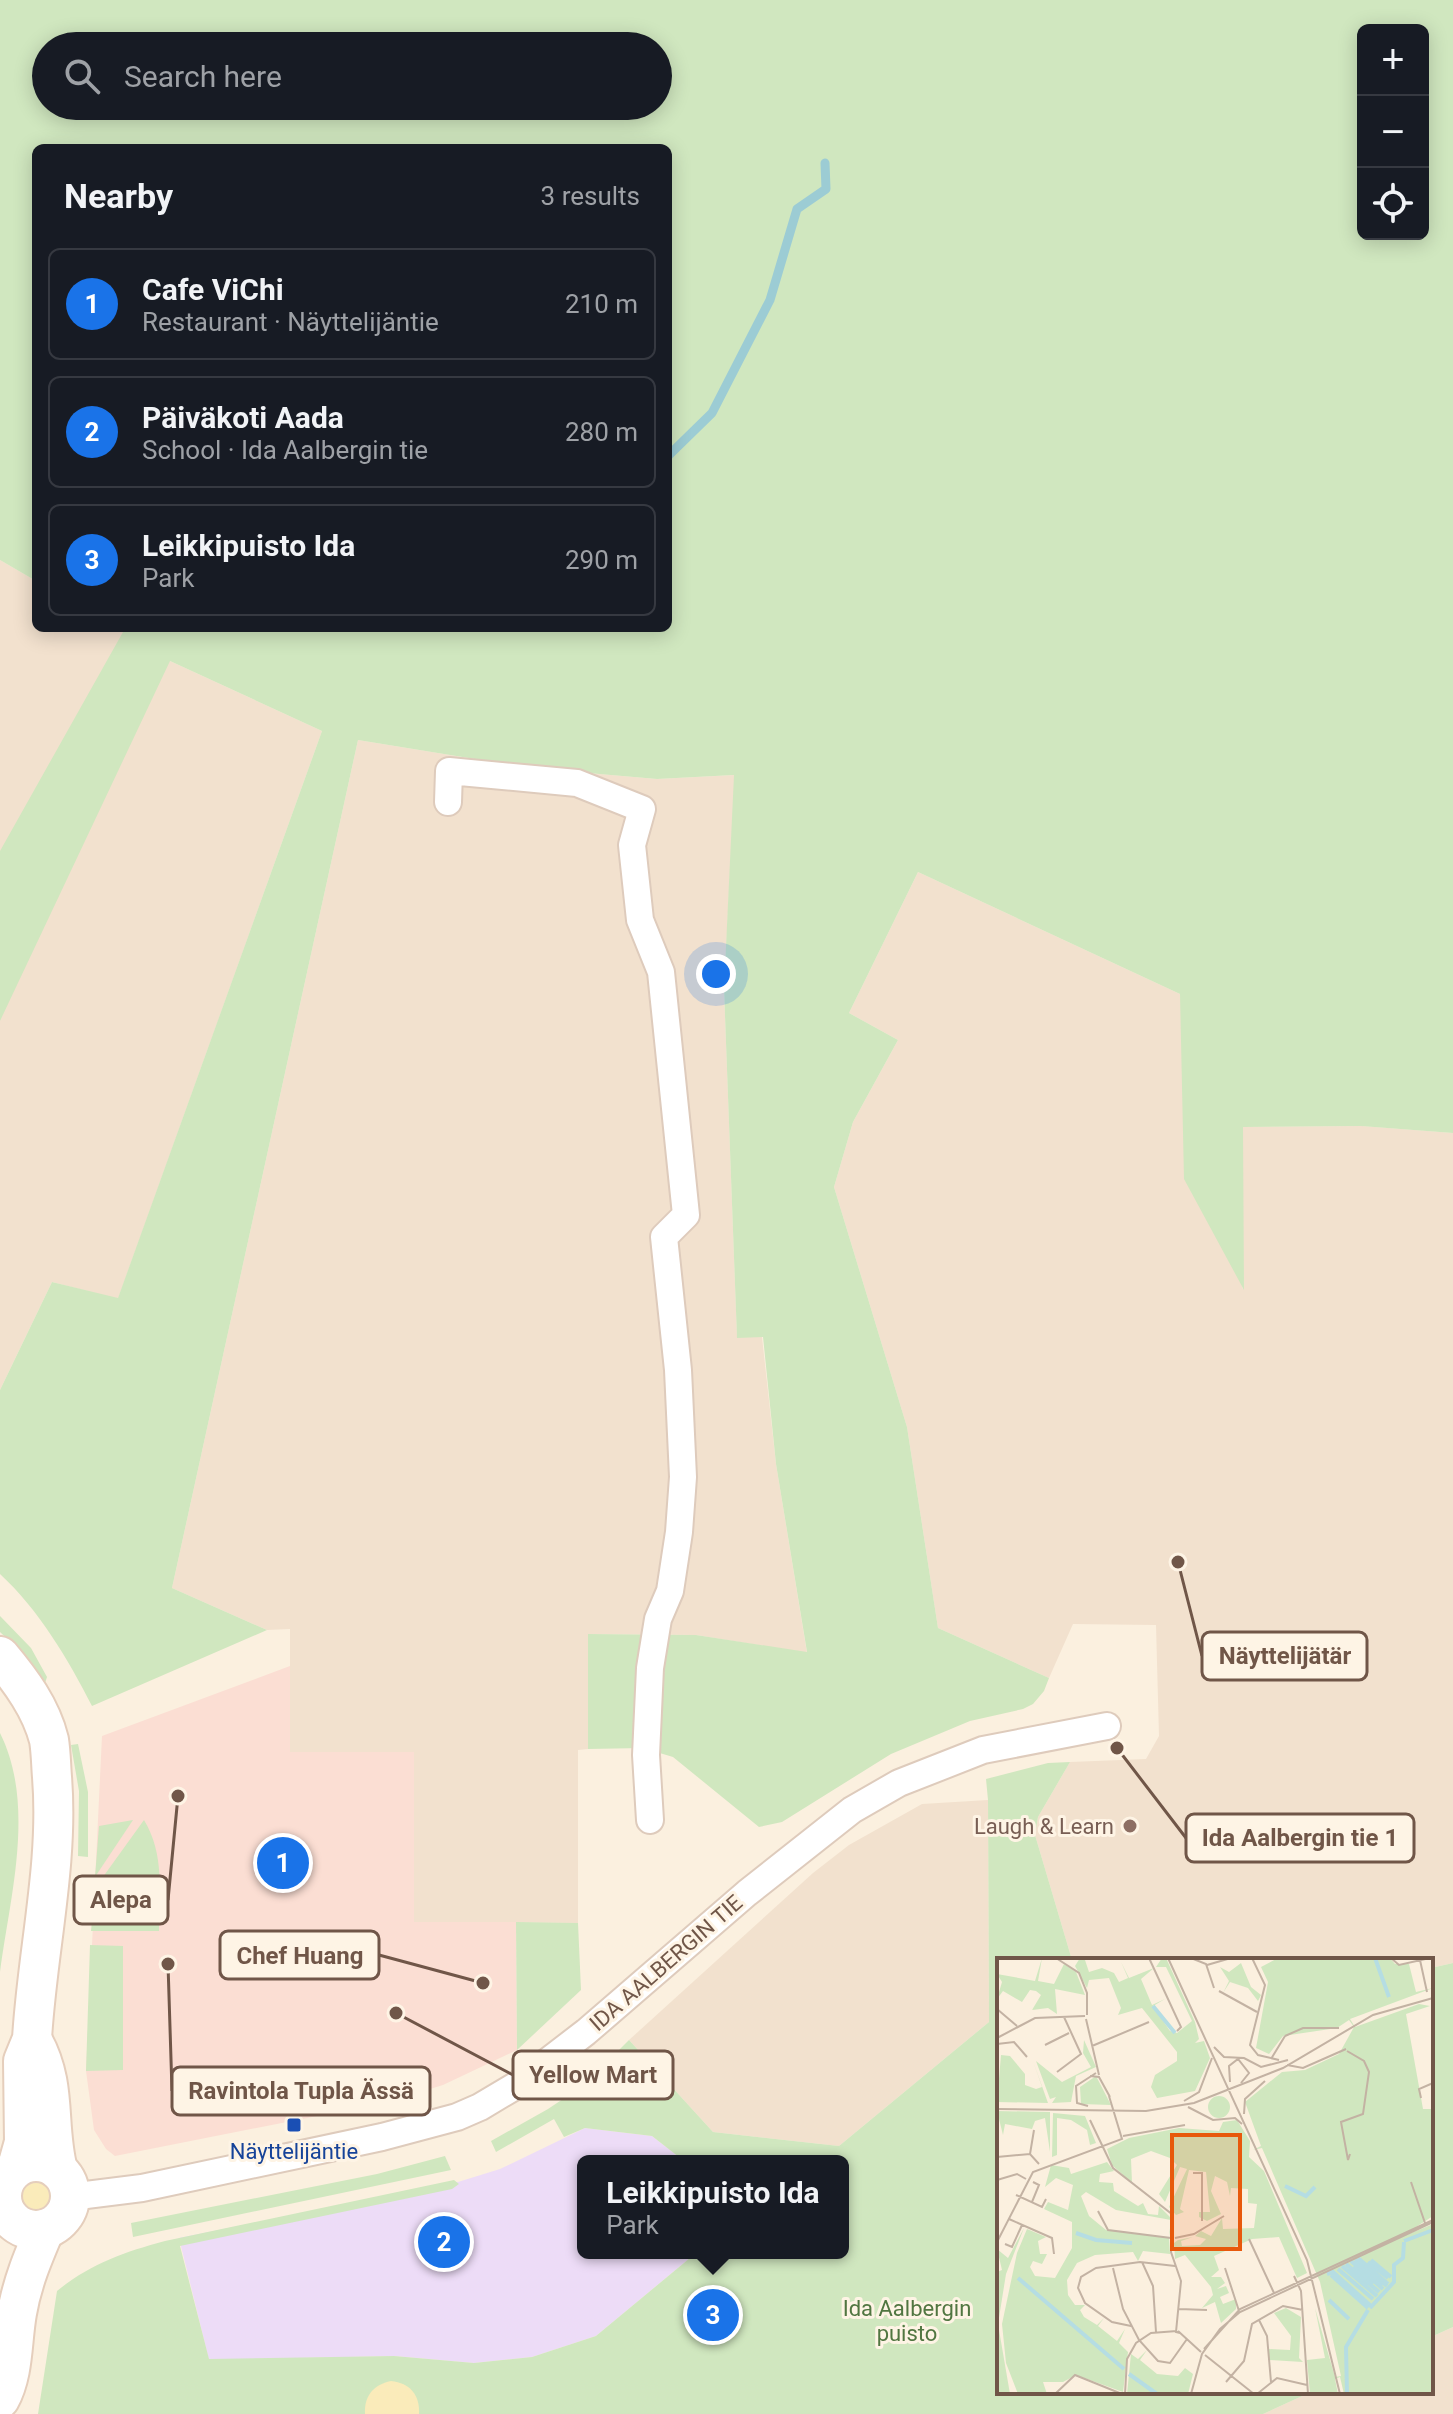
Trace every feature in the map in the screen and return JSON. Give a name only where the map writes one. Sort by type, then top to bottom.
[{"type":"main road","points":[[0,1656],[22,1682],[49,1739],[53,1797],[52,1850],[32,2039],[23,2061],[24,2142],[6,2201],[22,2228],[33,2231],[45,2229],[61,2220],[64,2183],[44,2061],[32,2039]]},
{"type":"main road","points":[[6,2201],[39,2162],[64,2183]]},
{"type":"main road","points":[[0,2399],[12,2357],[17,2314],[28,2268],[45,2229]]},
{"type":"street","points":[[448,802],[449,771],[577,783],[642,809],[632,845],[640,920],[661,972],[686,1215],[664,1237],[678,1370],[683,1477],[670,1591],[658,1619],[650,1668],[646,1755],[650,1820]]},
{"type":"street","name":"IDA AALBERGIN TIE","points":[[64,2183],[142,2188],[368,2140],[457,2117],[480,2107],[517,2085],[586,2032],[747,1893],[852,1810],[899,1783],[983,1750],[1107,1726]]},
{"type":"shaded area","points":[[0,560],[32,579],[32,632],[123,632],[170,661],[322,731],[118,1299],[52,1282],[0,1390]]},
{"type":"shaded area","points":[[358,740],[530,768],[657,779],[735,775],[724,989],[737,1337],[762,1337],[776,1464],[807,1653],[696,1635],[589,1634],[588,1749],[578,1750],[578,1923],[414,1922],[414,1752],[290,1752],[290,1629],[267,1630],[172,1588]]},
{"type":"shaded area","points":[[918,872],[1180,994],[1243,1289],[1243,1127],[1362,1126],[1453,1133],[1453,1963],[1433,1968],[1433,1958],[1071,1958],[1035,1835],[1038,1817],[1070,1762],[1146,1759],[1159,1736],[1156,1625],[1073,1624],[1049,1678],[938,1628],[907,1427],[834,1187],[853,1122],[898,1040],[849,1013]]},
{"type":"shaded area","points":[[290,1666],[290,1752],[414,1752],[414,1922],[516,1922],[517,2050],[443,2085],[388,2102],[115,2156],[106,2149],[94,2130],[86,2071],[102,1736]]},
{"type":"shaded area","points":[[988,1800],[989,2022],[839,2146],[713,2132],[629,2040],[813,1873],[849,1845],[922,1804]]},
{"type":"shaded area","points":[[585,2128],[652,2136],[676,2155],[577,2155],[577,2259],[689,2259],[596,2336],[532,2357],[474,2363],[394,2356],[209,2360],[179,2238],[458,2182],[500,2169]]},
{"type":"shaded area","points":[[1453,2327],[1453,2414],[1263,2414],[1307,2394],[1433,2394],[1433,2336]]},
{"type":"green space","points":[[0,0],[1453,0],[1453,1133],[1361,1126],[1243,1127],[1244,1290],[1184,1179],[1180,994],[918,872],[849,1013],[898,1040],[853,1122],[834,1187],[907,1427],[938,1628],[1049,1678],[1044,1691],[1033,1704],[970,1721],[891,1754],[782,1822],[759,1827],[673,1757],[643,1748],[588,1749],[588,1634],[696,1635],[807,1652],[776,1464],[763,1337],[737,1338],[724,989],[734,775],[657,779],[530,768],[358,740],[172,1588],[267,1630],[92,1706],[52,1636],[0,1574],[0,1390],[52,1282],[118,1298],[322,731],[170,661],[0,1021],[0,851],[123,632],[672,632],[672,144],[32,144],[32,579],[0,560]]},
{"type":"green space","points":[[0,1616],[31,1648],[47,1677],[44,1686],[20,1651],[0,1632]]},
{"type":"green space","points":[[0,1733],[11,1761],[17,1790],[18,1820],[14,1882],[0,1972]]},
{"type":"green space","points":[[78,1744],[88,1792],[88,1857],[78,1856],[79,1791],[71,1745]]},
{"type":"green space","name":"Ida Aalbergin puisto","points":[[1070,1762],[1038,1817],[1035,1835],[1071,1958],[997,1958],[997,2394],[1307,2394],[1263,2414],[38,2414],[57,2291],[82,2273],[122,2255],[165,2241],[454,2180],[459,2184],[452,2189],[180,2246],[209,2359],[394,2356],[474,2363],[532,2357],[596,2336],[689,2259],[849,2259],[849,2155],[676,2155],[652,2136],[585,2128],[564,2137],[554,2119],[496,2152],[491,2141],[584,2085],[629,2040],[713,2132],[839,2146],[989,2022],[986,1779],[1048,1763]]},
{"type":"green space","points":[[133,1820],[95,1877],[99,1826]]},
{"type":"green space","points":[[144,1820],[158,1860],[159,1931],[91,1931],[95,1888]]},
{"type":"green space","points":[[516,1922],[578,1923],[581,1990],[517,2050]]},
{"type":"green space","points":[[90,1945],[123,1946],[123,2070],[86,2071]]},
{"type":"green space","points":[[1453,1963],[1453,2327],[1433,2336],[1433,1968]]},
{"type":"green space","points":[[445,2156],[451,2170],[133,2237],[131,2223],[377,2174]]},
{"type":"sand","points":[[36,2176],[50,2182],[56,2196],[50,2210],[36,2216],[22,2210],[16,2196],[22,2182]]},
{"type":"sand","points":[[391,2381],[404,2384],[412,2391],[418,2401],[419,2414],[365,2414],[371,2392]]},
{"type":"waterway","points":[[672,452],[712,413],[770,300],[797,209],[826,189],[825,163]]},
{"type":"place","name":"Näyttelijätär","points":[[1178,1562]]},
{"type":"place","name":"Ida Aalbergin tie 1","points":[[1117,1748]]},
{"type":"place","name":"Alepa","points":[[178,1796]]},
{"type":"place","name":"Laugh & Learn","points":[[1130,1826]]},
{"type":"place","name":"Cafe ViChi","points":[[283,1863]]},
{"type":"place","name":"Ravintola Tupla Ässä","points":[[168,1964]]},
{"type":"place","name":"Chef Huang","points":[[483,1983]]},
{"type":"place","name":"Yellow Mart","points":[[396,2013]]},
{"type":"place","name":"Näyttelijäntie","points":[[294,2125]]},
{"type":"place","name":"Päiväkoti Aada","points":[[444,2242]]},
{"type":"place","name":"Leikkipuisto Ida","points":[[713,2315]]}]
